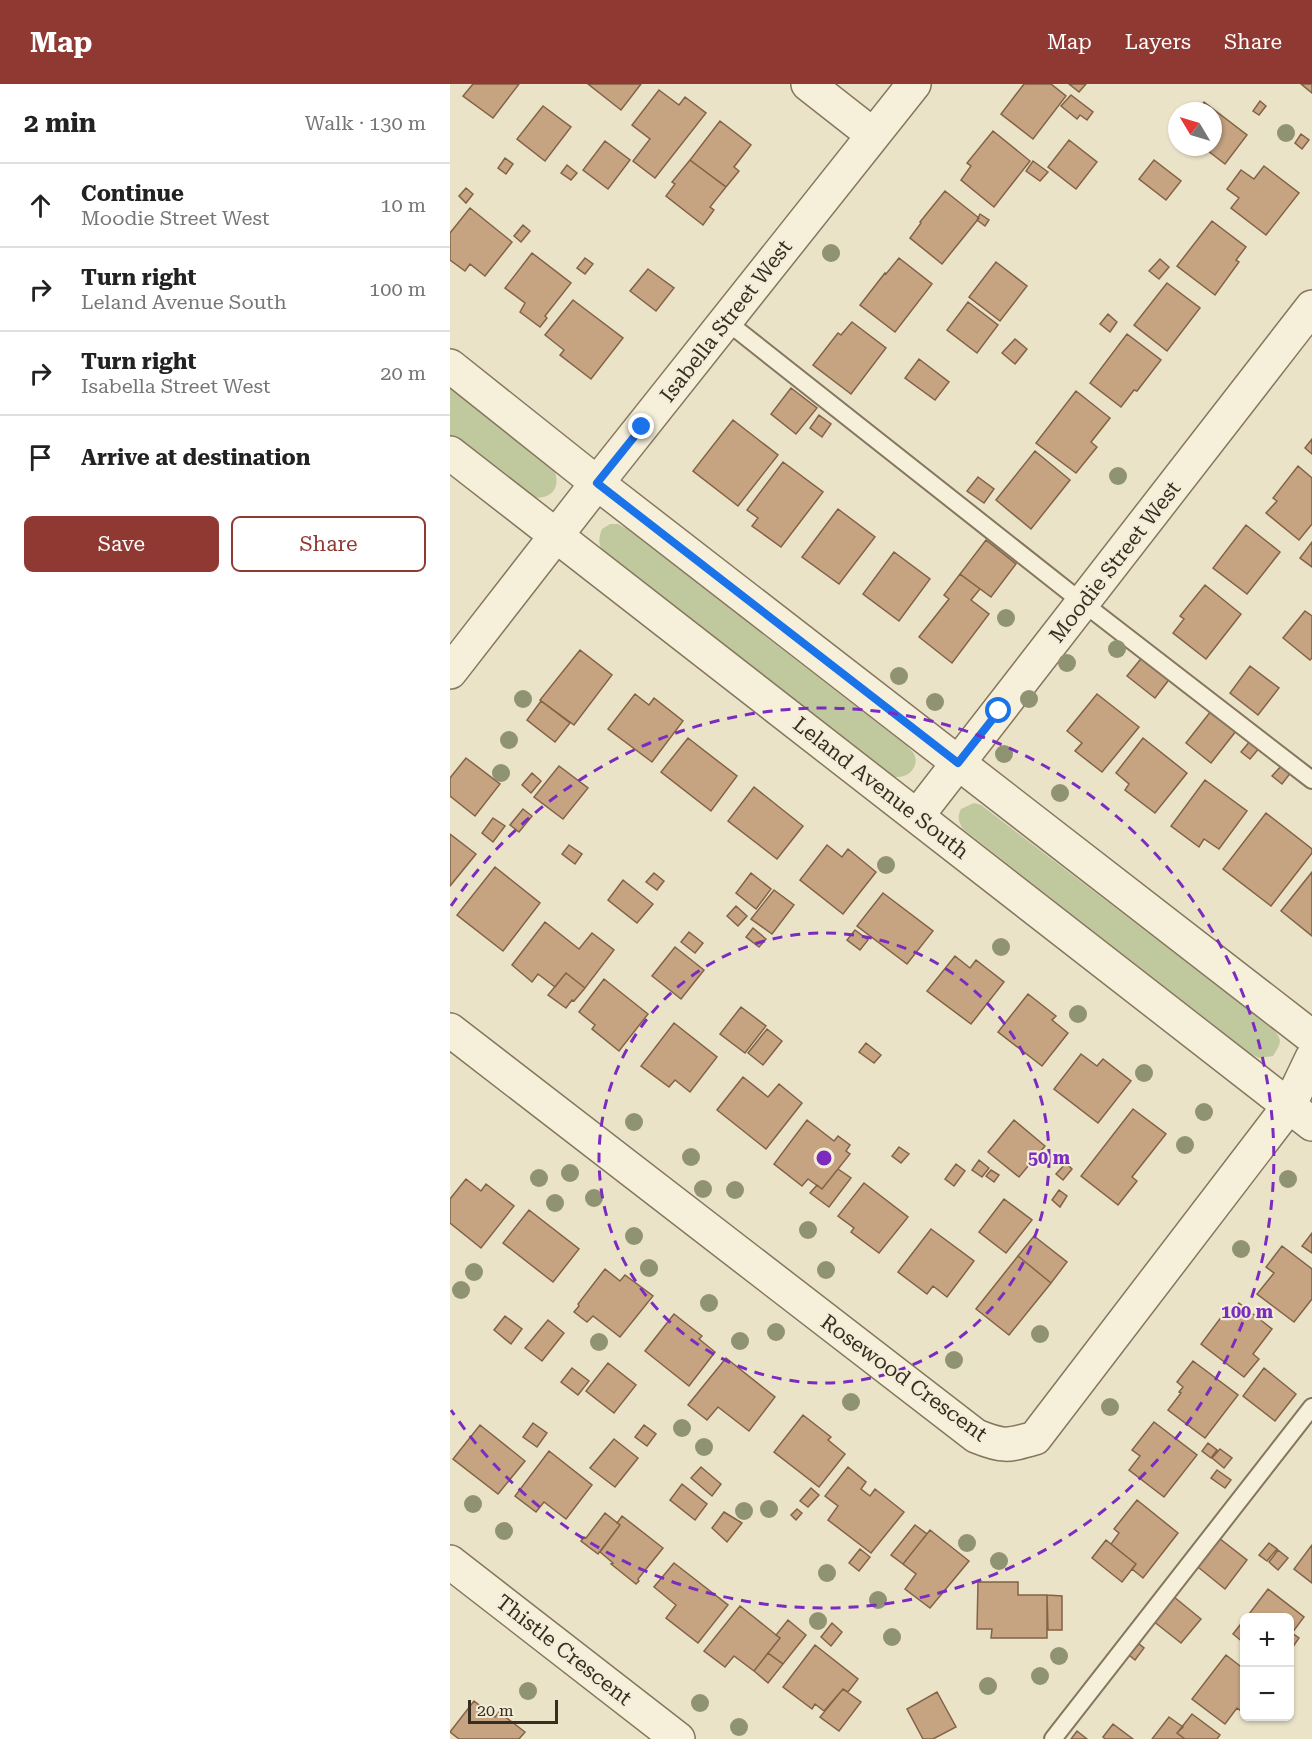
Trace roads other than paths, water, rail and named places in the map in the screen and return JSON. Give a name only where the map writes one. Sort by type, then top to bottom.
[{"type":"street","points":[[808,84],[873,135]]},
{"type":"street","name":"Isabella Street West","points":[[450,672],[914,84]]},
{"type":"street","name":"Moodie Street West","points":[[917,816],[1312,307]]},
{"type":"street","points":[[450,366],[597,483],[1312,1037]]},
{"type":"street","name":"Leland Avenue South","points":[[450,453],[1301,1115]]},
{"type":"street","name":"Rosewood Crescent","points":[[450,1030],[976,1436],[998,1445],[1035,1438],[1301,1115],[1312,1058]]},
{"type":"street","name":"Thistle Crescent","points":[[450,1562],[678,1739]]},
{"type":"lane","points":[[726,321],[1083,603],[1312,780]]},
{"type":"lane","points":[[1053,1739],[1312,1407]]}]
